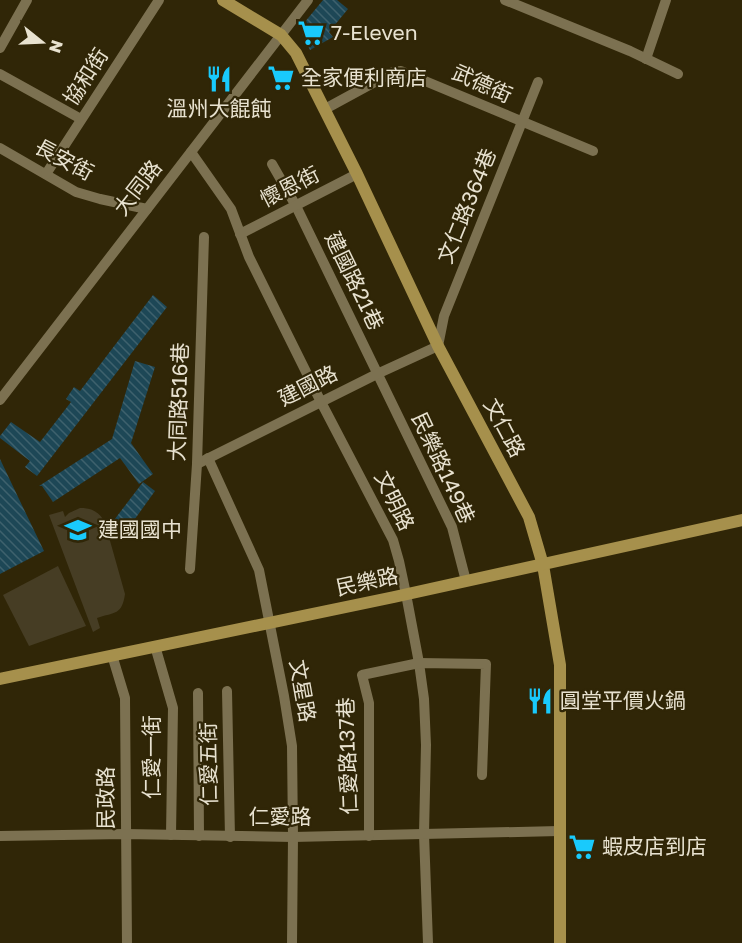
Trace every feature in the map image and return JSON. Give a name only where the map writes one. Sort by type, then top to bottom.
[{"type":"main road","name":"文仁路","points":[[223,0],[281,35],[296,53],[357,174],[438,346],[529,517],[543,565],[560,665],[560,943]]},
{"type":"main road","name":"民樂路","points":[[0,679],[543,565],[742,520]]},
{"type":"street","points":[[0,48],[27,0]]},
{"type":"street","name":"協和街","points":[[46,174],[159,0]]},
{"type":"street","name":"大同路","points":[[2,394],[308,0]]},
{"type":"street","points":[[505,0],[678,74]]},
{"type":"street","points":[[646,59],[666,0]]},
{"type":"street","name":"武德街","points":[[325,109],[393,72],[401,71],[593,151]]},
{"type":"street","points":[[0,74],[81,119]]},
{"type":"street","name":"文仁路364巷","points":[[438,346],[444,316],[538,82]]},
{"type":"street","name":"長安街","points":[[0,148],[76,192],[100,200],[147,209]]},
{"type":"street","name":"文明路","points":[[191,152],[231,209],[249,257],[393,540],[406,594],[424,699],[426,745],[424,834],[428,943]]},
{"type":"street","name":"建國路21巷","points":[[272,164],[296,206],[377,374]]},
{"type":"street","name":"懷恩街","points":[[240,234],[357,174]]},
{"type":"street","name":"大同路516巷","points":[[190,569],[197,464],[204,237]]},
{"type":"street","name":"建國路","points":[[197,464],[438,346]]},
{"type":"street","name":"民樂路149巷","points":[[377,374],[452,527],[466,581]]},
{"type":"street","name":"文星路","points":[[208,459],[259,570],[284,696],[292,746],[292,943]]},
{"type":"street","name":"仁愛一街","points":[[155,646],[173,708],[171,835]]},
{"type":"street","name":"民政路","points":[[112,655],[125,698],[127,943]]},
{"type":"street","points":[[419,663],[486,664],[482,775]]},
{"type":"street","name":"仁愛路137巷","points":[[369,836],[369,703],[362,675],[419,663]]},
{"type":"street","name":"仁愛五街","points":[[226,691],[230,837]]},
{"type":"street","points":[[198,693],[199,836]]},
{"type":"street","name":"仁愛路","points":[[0,836],[125,834],[293,837],[559,831]]},
{"type":"shaded area","points":[[80,508],[95,511],[105,523],[125,594],[122,606],[117,612],[97,618],[100,628],[93,632],[49,515],[63,511],[65,517]]},
{"type":"shaded area","points":[[58,566],[86,626],[29,646],[3,595]]},
{"type":"building","points":[[323,0],[337,0],[348,9],[329,32],[333,37],[310,50],[302,34],[304,23]]},
{"type":"building","points":[[153,295],[167,307],[37,476],[25,467],[30,461],[0,436],[11,422],[40,442],[71,402],[66,399],[74,387],[80,391]]},
{"type":"building","points":[[135,361],[155,367],[131,443],[153,474],[139,484],[120,458],[53,502],[42,486],[39,486],[112,439]]},
{"type":"building","points":[[0,459],[44,551],[0,574]]},
{"type":"building","points":[[143,482],[155,491],[122,537],[108,528]]},
{"type":"place","name":"7-Eleven","points":[[311,33]]},
{"type":"place","name":"全家便利商店","points":[[281,78]]},
{"type":"place","name":"溫州大餛飩","points":[[219,79]]},
{"type":"place","name":"建國國中","points":[[78,530]]},
{"type":"place","name":"圓堂平價火鍋","points":[[540,701]]},
{"type":"place","name":"蝦皮店到店","points":[[582,847]]}]
